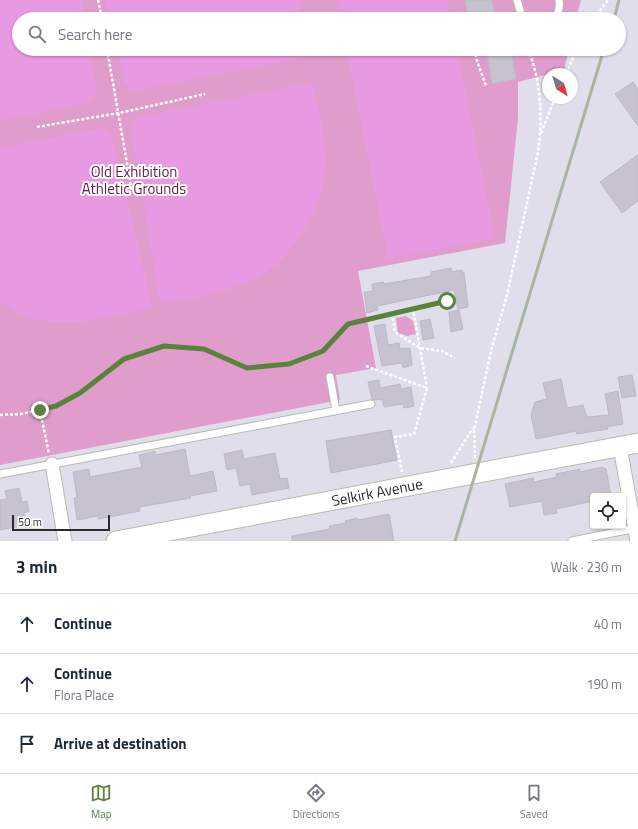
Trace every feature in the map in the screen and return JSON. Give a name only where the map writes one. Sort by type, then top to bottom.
[{"type":"main road","name":"Selkirk Avenue","points":[[116,541],[629,445]]},
{"type":"street","points":[[629,445],[637,533]]},
{"type":"street","points":[[52,464],[65,541]]},
{"type":"lane","points":[[517,0],[521,12]]},
{"type":"lane","points":[[558,12],[560,6],[559,0]]},
{"type":"lane","points":[[330,377],[336,411]]},
{"type":"lane","points":[[0,474],[371,404]]},
{"type":"lane","points":[[572,541],[637,533]]},
{"type":"path","points":[[98,0],[101,12]]},
{"type":"path","points":[[599,12],[608,0]]},
{"type":"path","points":[[108,56],[132,192]]},
{"type":"path","points":[[476,56],[486,86]]},
{"type":"path","points":[[531,56],[538,81],[541,134]]},
{"type":"path","points":[[569,68],[574,56]]},
{"type":"path","points":[[37,127],[119,113],[205,94]]},
{"type":"path","points":[[475,458],[474,430],[492,347],[507,295],[541,134],[553,104]]},
{"type":"path","points":[[0,415],[21,414],[56,406],[80,393],[124,359],[164,346],[204,349],[247,368],[289,364],[323,351],[348,324],[447,301]]},
{"type":"path","points":[[402,472],[395,437],[414,434],[427,388],[413,309]]},
{"type":"path","points":[[392,313],[395,332],[420,348],[442,351],[455,358]]},
{"type":"path","points":[[366,366],[427,388]]},
{"type":"path","points":[[40,410],[52,464]]},
{"type":"path","points":[[451,463],[475,426]]},
{"type":"green space","name":"Old Exhibition Athletic Grounds","points":[[0,0],[581,0],[578,12],[12,12],[12,56],[567,56],[564,68],[542,68],[542,76],[518,82],[518,118],[505,243],[358,271],[376,368],[336,375],[340,400],[0,465]]},
{"type":"green space","points":[[406,316],[413,321],[416,334],[407,336],[398,333],[396,318]]},
{"type":"shaded area","points":[[0,0],[81,0],[84,12],[12,12],[12,56],[91,56],[97,91],[90,102],[0,121]]},
{"type":"shaded area","points":[[104,0],[299,0],[302,12],[107,12]]},
{"type":"shaded area","points":[[336,0],[447,0],[450,12],[339,12]]},
{"type":"shaded area","points":[[118,56],[309,56],[134,91],[125,84]]},
{"type":"shaded area","points":[[347,56],[458,56],[495,238],[388,259]]},
{"type":"shaded area","points":[[312,82],[322,124],[326,161],[320,197],[312,216],[300,236],[285,256],[275,266],[254,279],[232,288],[160,304],[131,129],[137,118]]},
{"type":"shaded area","points":[[102,128],[111,135],[153,308],[87,321],[70,322],[37,320],[21,315],[0,302],[0,148]]},
{"type":"building","points":[[465,0],[492,0],[495,12],[468,12]]},
{"type":"building","points":[[487,56],[512,56],[516,79],[492,84]]},
{"type":"building","points":[[633,82],[638,89],[638,126],[615,94]]},
{"type":"building","points":[[638,155],[638,201],[622,213],[600,182]]},
{"type":"building","points":[[451,268],[452,272],[462,270],[462,272],[464,272],[468,307],[458,309],[454,290],[377,306],[378,310],[367,313],[364,292],[373,291],[372,284],[383,282],[384,284],[431,276],[431,272]]},
{"type":"building","points":[[459,310],[463,329],[451,332],[449,312]]},
{"type":"building","points":[[430,319],[434,338],[423,340],[420,321]]},
{"type":"building","points":[[385,324],[388,345],[399,343],[400,349],[410,348],[412,365],[403,368],[402,363],[382,366],[374,326]]},
{"type":"building","points":[[632,375],[636,396],[622,398],[618,377]]},
{"type":"building","points":[[561,379],[567,408],[583,405],[587,417],[609,415],[605,394],[618,391],[623,424],[607,427],[608,429],[577,434],[576,431],[536,439],[531,415],[535,402],[547,399],[543,383]]},
{"type":"building","points":[[379,380],[380,388],[400,384],[401,389],[411,387],[414,406],[404,408],[403,404],[384,407],[382,399],[372,399],[368,382]]},
{"type":"building","points":[[391,430],[397,460],[331,473],[326,441]]},
{"type":"building","points":[[185,449],[190,476],[213,471],[217,491],[190,496],[191,498],[139,507],[140,511],[99,519],[98,516],[77,520],[74,498],[77,497],[73,472],[89,469],[90,477],[142,467],[139,455],[155,451],[155,455]]},
{"type":"building","points":[[242,450],[244,459],[275,453],[280,479],[287,478],[289,488],[252,495],[250,484],[240,486],[236,468],[227,470],[224,454]]},
{"type":"building","points":[[602,467],[606,469],[610,493],[590,493],[590,502],[556,509],[557,513],[544,515],[542,501],[510,507],[505,484],[533,478],[534,482],[557,477],[556,474],[580,469],[580,472]]},
{"type":"building","points":[[19,488],[22,502],[27,501],[29,511],[24,513],[26,525],[0,530],[0,500],[7,499],[5,491]]},
{"type":"building","points":[[389,514],[394,541],[292,541],[292,536],[330,529],[329,526],[346,523],[345,521]]},
{"type":"railway","points":[[616,12],[619,0]]},
{"type":"railway","points":[[455,541],[602,56]]},
{"type":"route","points":[[40,410],[56,406],[80,393],[124,359],[164,346],[204,349],[247,368],[289,364],[323,351],[348,324],[447,301]]}]
